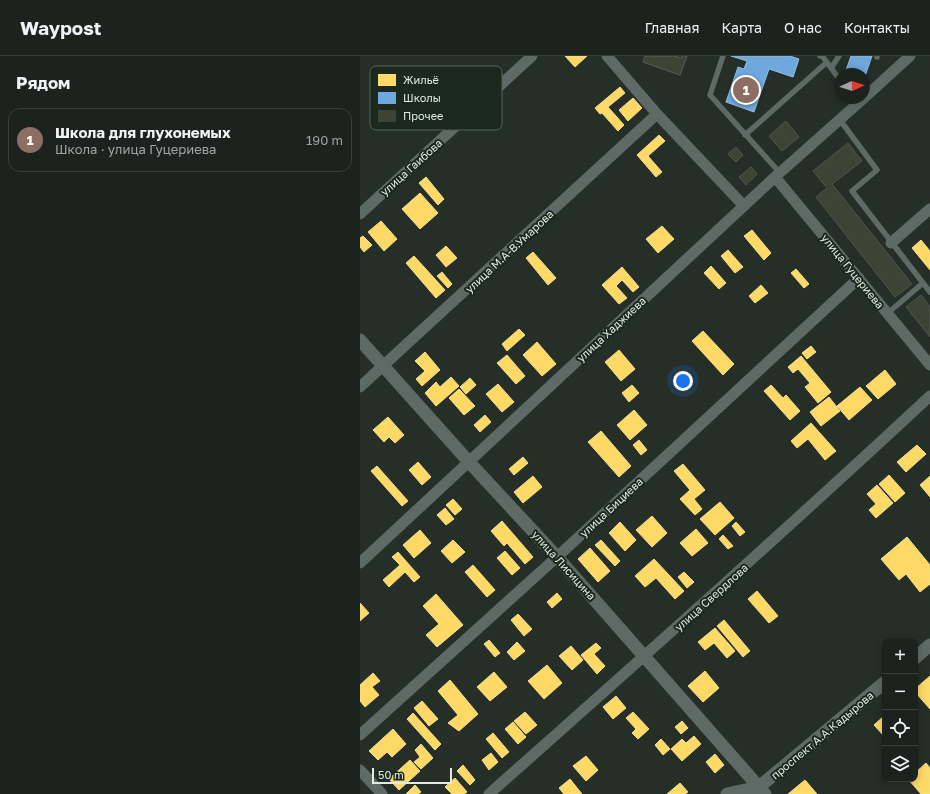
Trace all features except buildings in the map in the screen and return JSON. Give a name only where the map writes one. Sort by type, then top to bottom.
[{"type":"street","name":"улица Гаибова","points":[[502,84],[532,56]]},
{"type":"street","points":[[607,56],[657,114],[744,206]]},
{"type":"street","name":"улица Хаджиева","points":[[870,90],[910,56]]},
{"type":"street","name":"улица Хаджиева","points":[[360,563],[744,206],[840,120],[855,104]]},
{"type":"street","name":"улица М.А-В.Умарова","points":[[360,387],[657,114]]},
{"type":"street","name":"улица Гаибова","points":[[360,214],[451,130]]},
{"type":"street","name":"улица Гуцериева","points":[[778,175],[930,365]]},
{"type":"street","points":[[891,243],[930,209]]},
{"type":"street","name":"улица Бициева","points":[[360,735],[859,278]]},
{"type":"street","name":"улица Лисицина","points":[[360,340],[468,462],[557,556],[646,656],[760,792]]},
{"type":"street","name":"улица Свердлова","points":[[489,794],[646,656],[814,504],[930,396]]},
{"type":"street","points":[[918,655],[930,645]]},
{"type":"street","name":"проспект А.А.Кадырова","points":[[727,794],[760,792],[882,685]]},
{"type":"street","points":[[360,770],[382,794]]},
{"type":"lane","points":[[723,56],[710,95],[778,175]]},
{"type":"lane","points":[[820,56],[823,57],[834,72]]},
{"type":"lane","points":[[831,68],[839,56]]},
{"type":"lane","points":[[745,135],[827,62]]},
{"type":"lane","points":[[840,120],[876,170],[852,191],[930,292]]},
{"type":"lane","points":[[888,313],[923,283]]},
{"type":"place","name":"Школа для глухонемых","points":[[746,90]]}]
